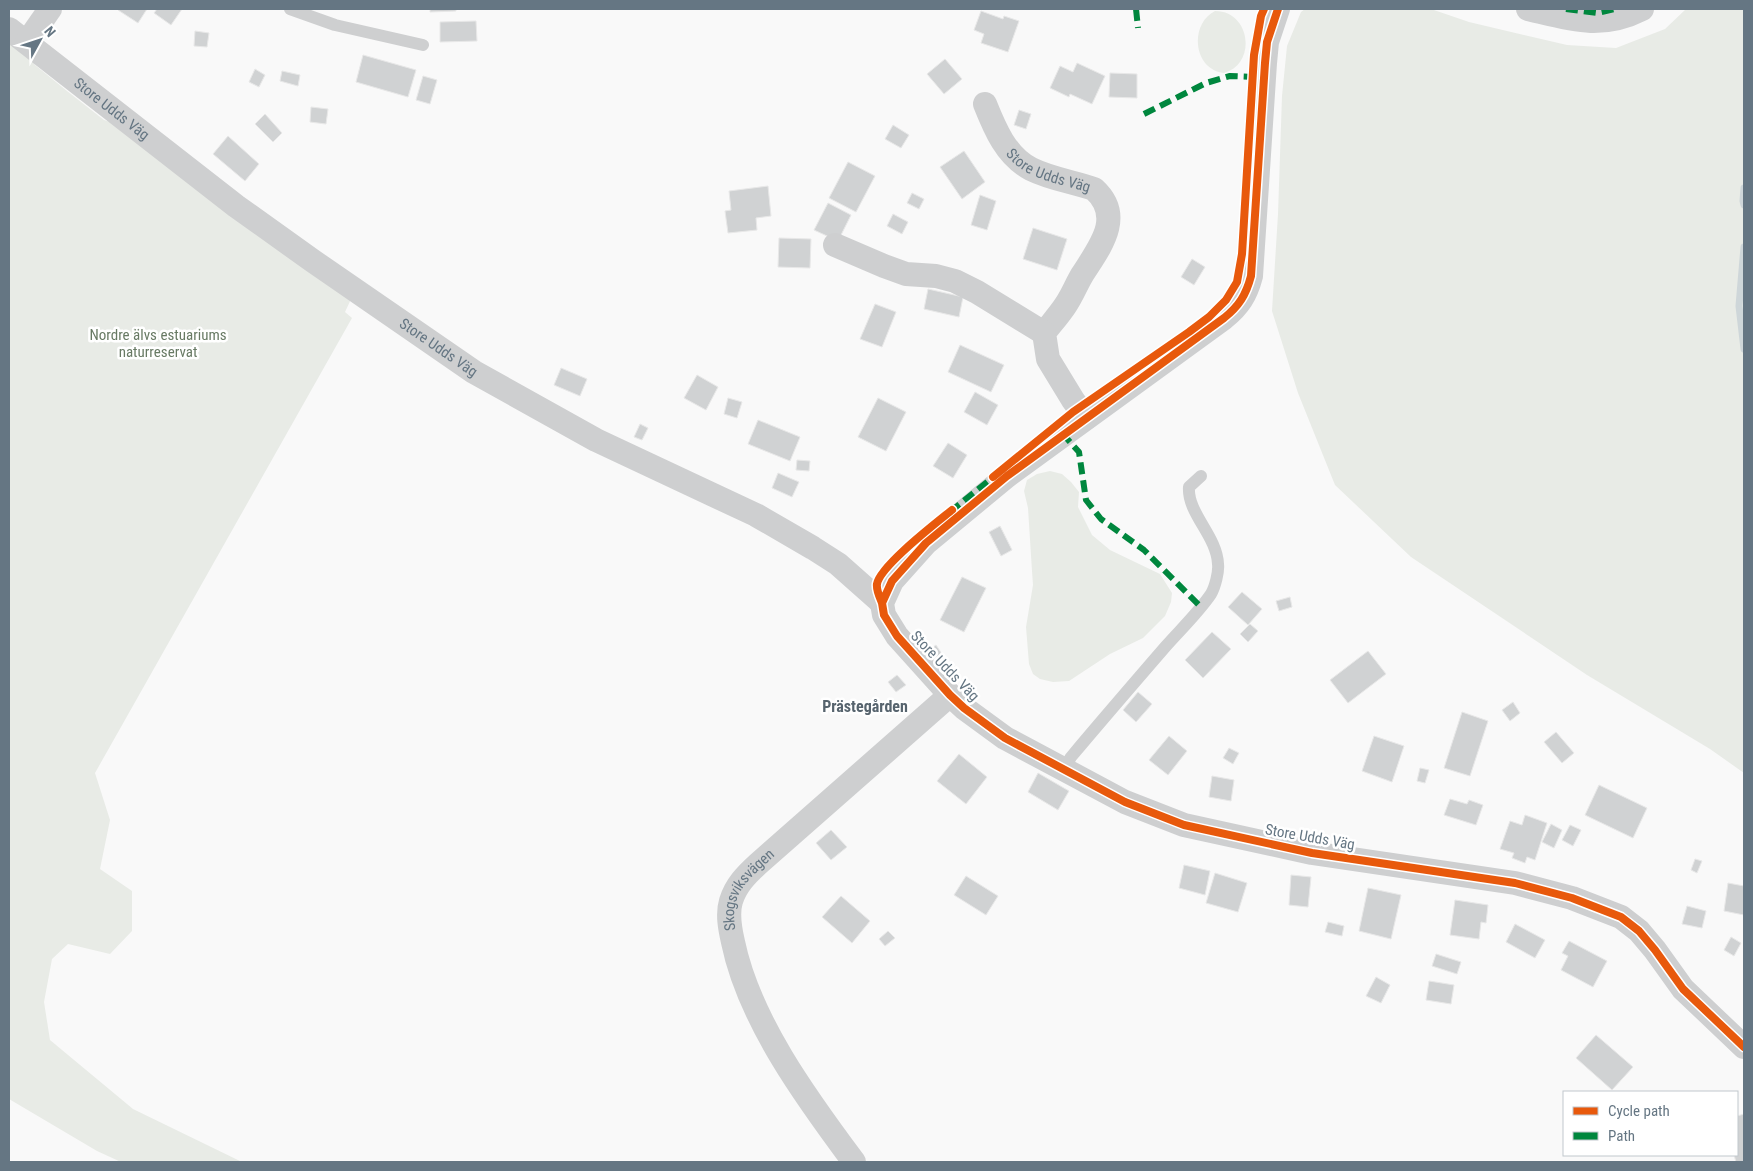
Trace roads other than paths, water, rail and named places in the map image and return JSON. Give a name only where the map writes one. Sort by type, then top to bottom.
[{"type":"street","name":"Store Udds Väg","points":[[50,9],[18,36],[236,206],[474,372],[596,440],[756,516],[838,564],[882,603],[884,615],[897,636],[950,695],[964,708],[1005,738],[1125,802],[1184,825],[1312,853],[1515,883],[1572,898],[1621,917],[1639,931],[1656,950],[1683,989],[1744,1047]]},
{"type":"street","points":[[882,603],[892,581],[926,543],[1007,476],[1224,318],[1236,308],[1245,296],[1251,276],[1254,249],[1267,42],[1278,9]]},
{"type":"street","points":[[1528,9],[1585,22],[1618,18],[1642,9]]},
{"type":"street","name":"Store Udds Väg","points":[[986,104],[996,131],[1011,153],[1030,168],[1094,190],[1101,196],[1106,206],[1108,214],[1107,233],[1100,248],[1066,305],[1044,333]]},
{"type":"street","points":[[835,245],[906,274],[936,276],[955,281],[977,292],[1044,333],[1048,359],[1086,418]]},
{"type":"street","name":"Skogsviksvägen","points":[[854,1162],[822,1120],[773,1042],[752,1000],[736,955],[729,926],[731,902],[740,881],[950,695]]},
{"type":"lane","points":[[290,9],[335,25],[423,45]]},
{"type":"lane","points":[[1063,770],[1071,757],[1199,610],[1212,592],[1218,565],[1212,538],[1193,507],[1188,494],[1189,487],[1201,476]]},
{"type":"waterway","points":[[1744,188],[1744,205]]},
{"type":"waterway","points":[[1744,247],[1739,306],[1744,349]]},
{"type":"district","name":"Prästegården","points":[[865,706]]},
{"type":"park label","name":"Nordre älvs estuariums naturreservat","points":[[158,344]]}]
